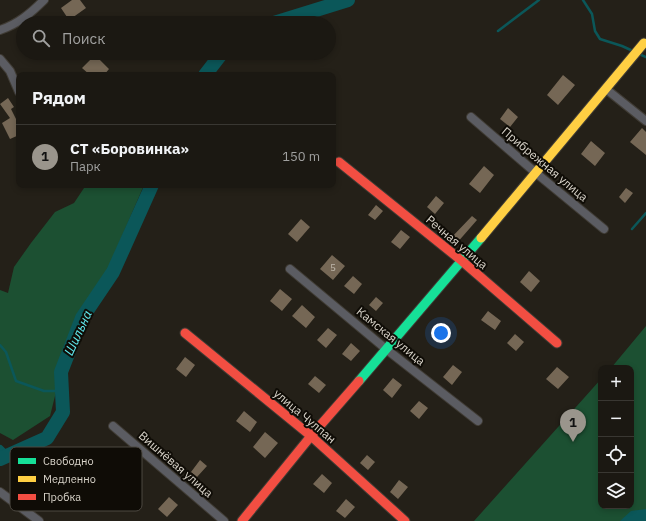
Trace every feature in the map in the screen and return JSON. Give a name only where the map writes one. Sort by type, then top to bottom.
[{"type":"street","points":[[27,16],[44,0]]},
{"type":"street","points":[[0,30],[11,27],[16,24]]},
{"type":"street","points":[[242,521],[311,436],[462,261],[644,43]]},
{"type":"street","points":[[0,59],[10,71],[16,85]]},
{"type":"street","points":[[606,89],[646,121]]},
{"type":"street","name":"Прибрежная улица","points":[[471,117],[604,229]]},
{"type":"street","name":"Речная улица","points":[[339,162],[462,261],[557,343]]},
{"type":"street","name":"Камская улица","points":[[290,269],[386,349],[478,421]]},
{"type":"street","name":"улица Чулпан","points":[[185,333],[311,436],[406,521]]},
{"type":"street","name":"Вишнёвая улица","points":[[113,426],[138,447]]},
{"type":"street","name":"Вишнёвая улица","points":[[142,451],[224,521]]},
{"type":"street","points":[[0,492],[10,499]]},
{"type":"street","points":[[26,511],[39,521]]},
{"type":"green space","points":[[84,188],[143,188],[107,271],[79,316],[61,372],[50,416],[13,440],[0,433],[0,290],[8,293],[14,267],[55,212],[74,203]]},
{"type":"green space","points":[[646,326],[646,521],[474,521],[598,382],[598,509],[634,509],[634,365],[614,365]]},
{"type":"water","points":[[646,509],[646,521],[620,521],[631,511]]},
{"type":"building","points":[[72,0],[80,0],[86,8],[75,16],[66,16],[61,8]]},
{"type":"building","points":[[90,60],[100,60],[109,69],[106,72],[87,72],[82,68]]},
{"type":"building","points":[[563,75],[575,85],[558,105],[547,95]]},
{"type":"building","points":[[8,98],[14,107],[11,109],[16,119],[16,136],[10,139],[2,123],[10,118],[0,104]]},
{"type":"building","points":[[508,108],[518,117],[510,127],[500,119]]},
{"type":"building","points":[[642,128],[646,132],[646,155],[630,142]]},
{"type":"building","points":[[591,141],[605,153],[595,166],[581,154]]},
{"type":"building","points":[[484,166],[494,175],[480,193],[469,184]]},
{"type":"building","points":[[626,188],[633,193],[625,203],[619,197]]},
{"type":"building","points":[[436,196],[444,203],[435,214],[427,207]]},
{"type":"building","points":[[376,205],[383,211],[375,220],[368,215]]},
{"type":"building","points":[[472,216],[477,220],[456,244],[450,239]]},
{"type":"building","points":[[301,219],[310,227],[297,242],[288,234]]},
{"type":"building","points":[[401,230],[410,237],[400,249],[391,242]]},
{"type":"building","points":[[332,255],[345,266],[333,280],[320,269]]},
{"type":"building","points":[[529,271],[540,281],[531,292],[520,282]]},
{"type":"building","points":[[353,276],[362,284],[354,294],[344,286]]},
{"type":"building","points":[[280,289],[292,299],[282,311],[270,301]]},
{"type":"building","points":[[376,297],[383,303],[376,311],[369,305]]},
{"type":"building","points":[[302,305],[315,317],[306,328],[292,316]]},
{"type":"building","points":[[488,311],[501,321],[495,330],[481,320]]},
{"type":"building","points":[[328,328],[337,335],[326,348],[317,340]]},
{"type":"building","points":[[515,334],[524,342],[516,351],[507,343]]},
{"type":"building","points":[[351,343],[360,351],[351,361],[342,354]]},
{"type":"building","points":[[185,357],[195,365],[186,377],[176,369]]},
{"type":"building","points":[[453,365],[462,372],[452,385],[443,377]]},
{"type":"building","points":[[557,367],[569,377],[558,389],[546,379]]},
{"type":"building","points":[[315,376],[326,385],[319,393],[308,384]]},
{"type":"building","points":[[393,378],[402,385],[392,398],[383,390]]},
{"type":"building","points":[[419,401],[428,408],[419,419],[410,411]]},
{"type":"building","points":[[244,411],[257,422],[250,432],[236,421]]},
{"type":"building","points":[[265,432],[278,443],[265,458],[253,447]]},
{"type":"building","points":[[367,455],[375,462],[368,470],[360,463]]},
{"type":"building","points":[[200,460],[207,466],[197,477],[191,472]]},
{"type":"building","points":[[322,474],[332,483],[324,493],[313,484]]},
{"type":"building","points":[[399,480],[408,487],[398,499],[390,492]]},
{"type":"building","points":[[169,497],[178,505],[167,517],[158,509]]},
{"type":"building","points":[[346,499],[355,507],[345,518],[336,511]]},
{"type":"waterway","name":"Шильна","points":[[297,16],[348,0]]},
{"type":"waterway","points":[[498,31],[539,0]]},
{"type":"waterway","points":[[583,0],[592,14],[595,31],[600,39],[633,51]]},
{"type":"waterway","points":[[639,54],[646,57]]},
{"type":"waterway","name":"Шильна","points":[[207,72],[217,60]]},
{"type":"waterway","name":"Шильна","points":[[27,447],[47,438],[63,412],[61,372],[82,318],[113,272],[151,188]]},
{"type":"waterway","points":[[632,229],[646,213]]},
{"type":"waterway","points":[[0,345],[6,352],[16,381],[44,391],[62,391]]},
{"type":"waterway","points":[[0,449],[7,456]]},
{"type":"waterway","name":"Шильна","points":[[0,459],[10,455]]},
{"type":"traffic: fast","points":[[359,381],[481,238]]},
{"type":"traffic: slow","points":[[481,238],[644,43]]},
{"type":"traffic: jam","points":[[339,162],[462,261],[557,343]]},
{"type":"traffic: jam","points":[[185,333],[311,436],[405,521]]},
{"type":"traffic: jam","points":[[242,521],[311,436],[359,381]]},
{"type":"place","name":"СТ «Боровинка»","points":[[573,442]]}]
